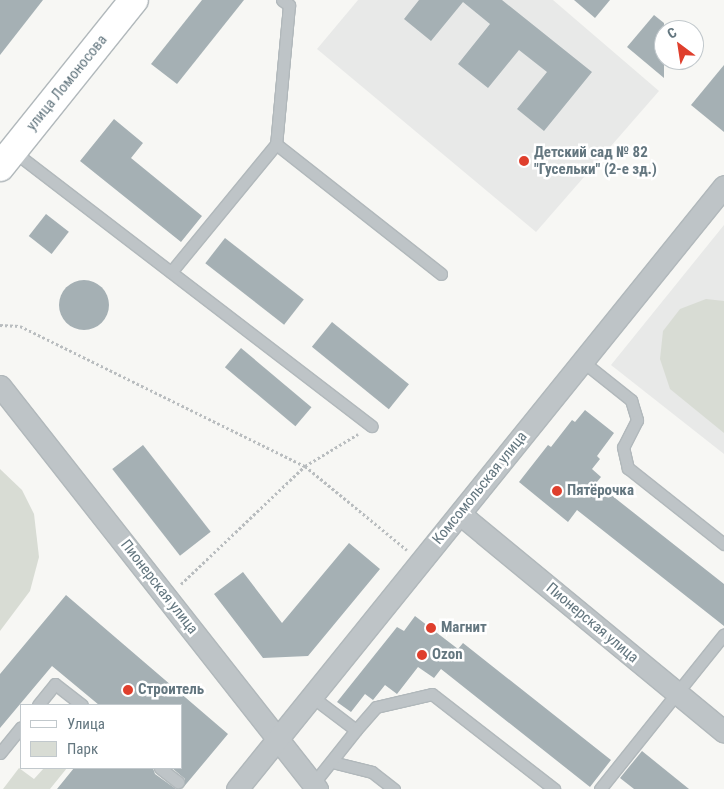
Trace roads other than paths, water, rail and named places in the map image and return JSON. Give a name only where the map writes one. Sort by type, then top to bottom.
[{"type":"street","name":"улица Ломоносова","points":[[6,159],[134,0]]},
{"type":"street","name":"Комсомольская улица","points":[[237,789],[724,186]]},
{"type":"street","name":"Пионерская улица","points":[[0,386],[315,786]]},
{"type":"street","name":"Пионерская улица","points":[[460,514],[724,732]]},
{"type":"lane","points":[[172,272],[276,144],[289,5],[282,0]]},
{"type":"lane","points":[[276,144],[441,274]]},
{"type":"lane","points":[[6,159],[172,272],[372,426]]},
{"type":"lane","points":[[582,361],[631,400],[637,420],[623,447],[628,468],[724,544]]},
{"type":"lane","points":[[600,789],[678,694],[724,634]]},
{"type":"lane","points":[[39,704],[55,684],[81,704]]},
{"type":"lane","points":[[315,786],[356,730],[376,707],[432,694],[554,789]]},
{"type":"lane","points":[[311,696],[356,730]]},
{"type":"lane","points":[[0,753],[20,727]]},
{"type":"lane","points":[[332,762],[372,772],[394,789]]},
{"type":"lane","points":[[161,769],[178,782]]},
{"type":"place","name":"Детский сад № 82 \"Гусельки\" (2-е зд.)","points":[[524,161]]},
{"type":"place","name":"Пятёрочка","points":[[557,491]]},
{"type":"place","name":"Магнит","points":[[431,628]]},
{"type":"place","name":"Ozon","points":[[422,655]]},
{"type":"place","name":"Строитель","points":[[128,690]]}]
